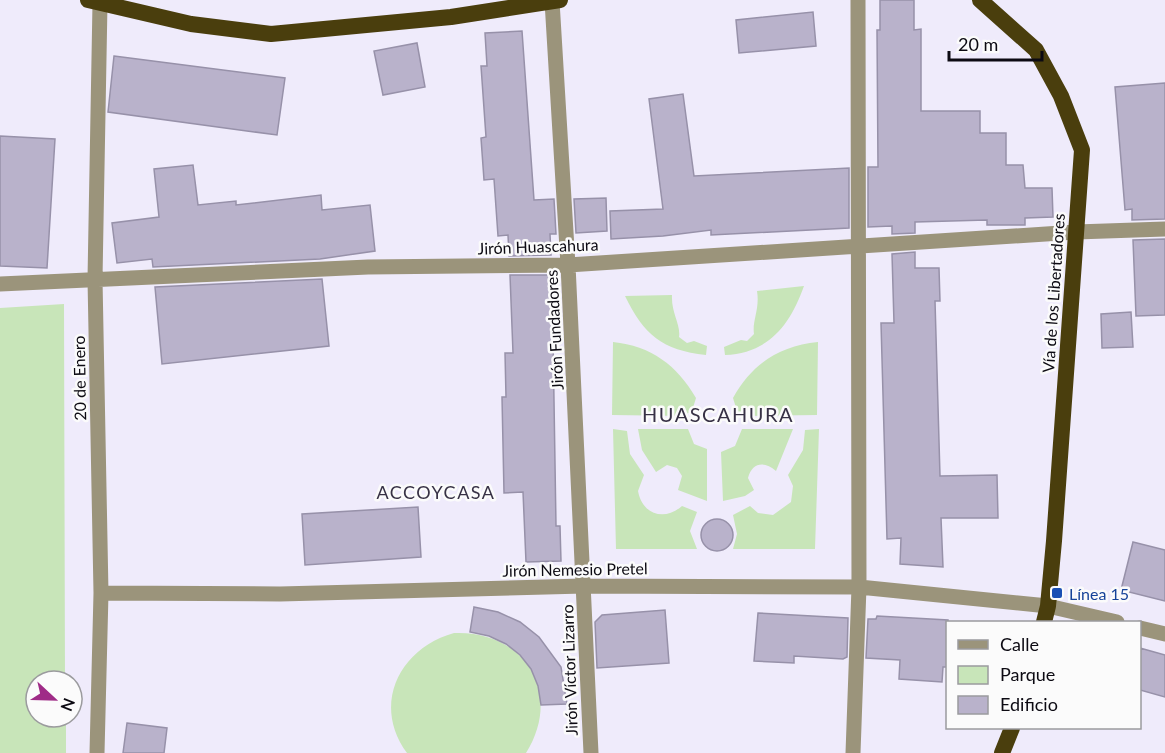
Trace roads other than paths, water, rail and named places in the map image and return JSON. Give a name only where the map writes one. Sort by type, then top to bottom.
[{"type":"highway","name":"Vía de los Libertadores","points":[[980,0],[1036,50],[1061,96],[1082,150],[1048,606],[1044,621]]},
{"type":"highway","points":[[94,1],[191,24],[271,34],[451,17],[556,1]]},
{"type":"highway","points":[[1002,753],[1012,729]]},
{"type":"street","points":[[853,753],[859,587],[858,0]]},
{"type":"street","name":"20 de Enero","points":[[94,1],[95,279],[101,593],[97,753]]},
{"type":"street","name":"Jirón Fundadores","points":[[556,1],[584,586]]},
{"type":"street","name":"Jirón Huascahura","points":[[0,284],[368,267],[568,265],[1076,232],[1165,229]]},
{"type":"street","name":"Jirón Nemesio Pretel","points":[[101,593],[280,594],[584,586],[859,587],[1048,606],[1113,621]]},
{"type":"street","name":"Jirón Víctor Lizarro","points":[[584,586],[591,753]]},
{"type":"street","points":[[1141,628],[1165,634]]},
{"type":"place","name":"Línea 15","points":[[1057,593]]},
{"type":"district","name":"HUASCAHURA","points":[[718,414]]},
{"type":"district","name":"ACCOYCASA","points":[[436,492]]}]
